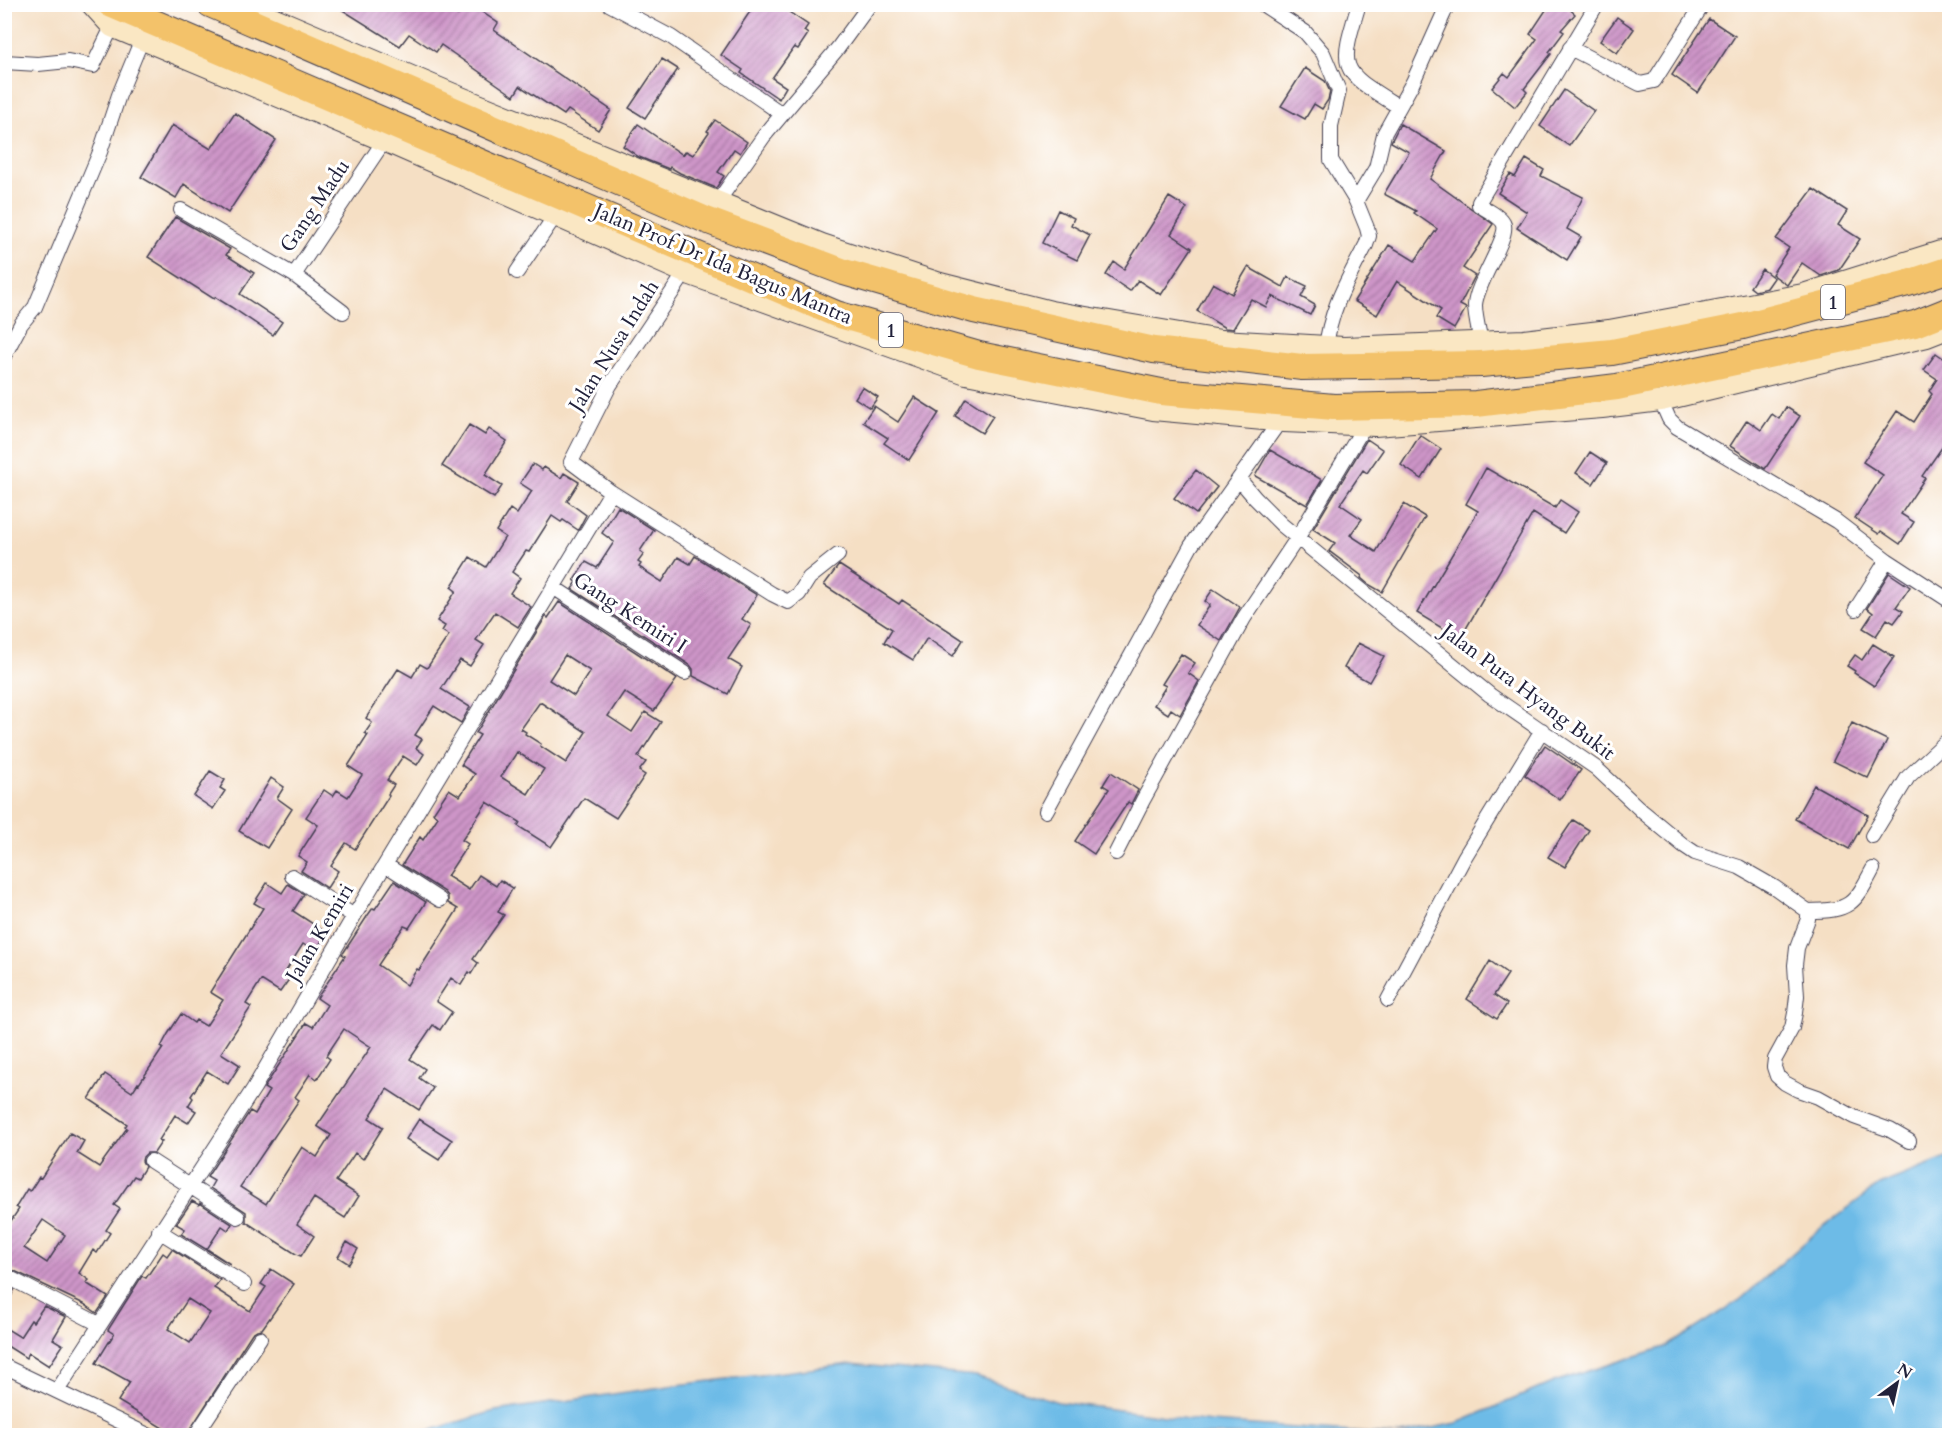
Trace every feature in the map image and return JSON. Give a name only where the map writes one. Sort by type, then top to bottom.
[{"type":"highway","name":"Jalan Prof Dr Ida Bagus Mantra","points":[[210,4],[278,27],[711,211],[844,272],[974,310],[1154,350],[1302,368],[1324,356],[1503,362],[1612,352],[1715,331]]},
{"type":"highway","name":"Jalan Prof Dr Ida Bagus Mantra","points":[[111,16],[691,264],[836,314],[979,355],[1161,392],[1334,407],[1476,404],[1617,387],[1725,364]]},
{"type":"highway","name":"1","points":[[1715,331],[1908,283],[1950,269]]},
{"type":"highway","name":"1","points":[[1725,364],[1915,324],[1950,310]]},
{"type":"highway","points":[[1715,331],[1725,364]]},
{"type":"street","points":[[91,4],[142,39],[555,216],[691,264],[966,374],[1153,410],[1280,421],[1365,425],[1443,422],[1602,408],[1660,400],[1928,337],[1950,328]]},
{"type":"street","points":[[242,4],[278,27]]},
{"type":"street","points":[[609,4],[671,37],[782,114]]},
{"type":"street","points":[[711,211],[764,136],[838,48],[870,4]]},
{"type":"street","points":[[1262,4],[1305,32],[1323,52],[1339,91],[1331,126],[1331,160],[1356,201],[1369,236],[1337,298],[1324,356],[1609,330],[1803,294],[1950,248]]},
{"type":"street","points":[[1359,4],[1346,47],[1348,70],[1358,82],[1399,107]]},
{"type":"street","points":[[1356,201],[1376,168],[1384,134],[1413,82],[1448,4]]},
{"type":"street","points":[[1481,342],[1475,304],[1484,276],[1503,236],[1504,228],[1503,222],[1479,205],[1479,202],[1597,4]]},
{"type":"street","points":[[1570,48],[1641,84],[1653,81],[1703,4]]},
{"type":"street","points":[[4,62],[38,64],[69,61],[93,66],[111,16]]},
{"type":"street","points":[[4,356],[21,324],[35,307],[100,152],[118,95],[142,39]]},
{"type":"street","name":"Gang Madu","points":[[181,210],[294,275],[384,141]]},
{"type":"street","points":[[517,272],[555,216]]},
{"type":"street","name":"Jalan Nusa Indah","points":[[611,492],[571,462],[610,385],[691,264]]},
{"type":"street","points":[[294,275],[343,312]]},
{"type":"street","points":[[1660,400],[1669,419],[1677,427],[1836,521],[1887,560],[1950,601]]},
{"type":"street","points":[[1046,811],[1191,546],[1280,421]]},
{"type":"street","points":[[1116,853],[1225,650],[1248,611],[1298,537],[1365,425]]},
{"type":"street","name":"Jalan Pura Hyang Bukit","points":[[1239,479],[1255,498],[1298,537],[1491,695],[1596,768],[1643,812],[1683,844],[1695,853],[1739,867],[1808,911]]},
{"type":"street","points":[[611,492],[788,602],[799,594],[809,578],[838,555]]},
{"type":"street","name":"Jalan Kemiri","points":[[57,1391],[254,1088],[354,916],[611,492]]},
{"type":"street","points":[[1857,609],[1887,560]]},
{"type":"street","name":"Gang Kemiri I","points":[[553,587],[685,673]]},
{"type":"street","points":[[1388,1000],[1464,858],[1542,730]]},
{"type":"street","points":[[1872,836],[1908,777],[1950,738]]},
{"type":"street","points":[[386,865],[440,900]]},
{"type":"street","points":[[1873,869],[1857,898],[1848,906],[1839,910],[1808,911],[1806,928],[1797,948],[1795,965],[1797,996],[1792,1028],[1775,1059],[1774,1067],[1777,1076],[1785,1083],[1854,1117],[1890,1130],[1909,1141]]},
{"type":"street","points":[[292,876],[354,916]]},
{"type":"street","points":[[151,1161],[238,1217]]},
{"type":"street","points":[[159,1231],[244,1284]]},
{"type":"street","points":[[4,1275],[99,1324]]},
{"type":"street","points":[[195,1436],[260,1338]]},
{"type":"street","points":[[4,1366],[150,1436]]},
{"type":"water","points":[[1949,1157],[1949,1435],[1395,1435],[1457,1423],[1554,1382],[1668,1346],[1740,1300],[1821,1228],[1879,1185]]},
{"type":"water","points":[[851,1364],[976,1376],[1058,1402],[1211,1422],[1395,1435],[414,1435],[495,1411],[669,1386]]},
{"type":"building","points":[[333,4],[442,4],[458,15],[465,4],[470,4],[498,23],[494,30],[611,110],[598,130],[568,110],[564,115],[520,86],[514,96],[441,45],[436,52],[409,34],[400,46]]},
{"type":"building","points":[[755,4],[777,4],[808,25],[804,31],[808,34],[798,49],[794,47],[772,78],[786,87],[779,99],[741,73],[743,70],[721,55]]},
{"type":"building","points":[[1550,4],[1564,4],[1575,14],[1561,30],[1564,32],[1549,52],[1551,54],[1524,89],[1527,92],[1515,107],[1492,88],[1504,73],[1509,77],[1537,39],[1530,34]]},
{"type":"building","points":[[1617,17],[1634,29],[1617,53],[1600,41]]},
{"type":"building","points":[[1709,19],[1735,36],[1698,93],[1672,75]]},
{"type":"building","points":[[662,59],[678,69],[645,118],[629,108]]},
{"type":"building","points":[[1305,68],[1325,81],[1330,92],[1322,109],[1314,104],[1305,119],[1281,106]]},
{"type":"building","points":[[1564,90],[1594,111],[1569,146],[1540,126]]},
{"type":"building","points":[[235,113],[276,140],[228,213],[184,184],[176,198],[141,177],[172,125],[211,149]]},
{"type":"building","points":[[715,120],[747,142],[740,153],[734,149],[718,172],[724,176],[716,188],[670,167],[669,169],[639,157],[623,146],[638,124],[683,155],[686,151],[693,155]]},
{"type":"building","points":[[1400,124],[1446,151],[1430,179],[1493,224],[1463,268],[1475,276],[1460,305],[1466,308],[1454,329],[1436,318],[1441,310],[1397,281],[1377,315],[1354,301],[1389,245],[1415,261],[1437,229],[1414,213],[1416,211],[1384,194],[1409,152],[1391,142]]},
{"type":"building","points":[[1526,159],[1544,170],[1541,176],[1583,197],[1567,229],[1581,237],[1567,260],[1517,228],[1527,212],[1498,193],[1510,174],[1515,177]]},
{"type":"building","points":[[1813,189],[1847,211],[1838,225],[1860,239],[1839,270],[1821,276],[1802,263],[1787,285],[1772,274],[1789,248],[1776,239]]},
{"type":"building","points":[[1169,197],[1187,208],[1171,234],[1192,248],[1161,295],[1138,280],[1130,291],[1106,275],[1114,262],[1124,269]]},
{"type":"building","points":[[1058,210],[1074,218],[1071,225],[1090,235],[1077,260],[1042,243]]},
{"type":"building","points":[[175,217],[230,249],[226,255],[254,273],[240,294],[282,322],[273,335],[148,257]]},
{"type":"building","points":[[1248,267],[1283,287],[1288,277],[1307,286],[1301,297],[1315,305],[1310,315],[1272,296],[1266,307],[1251,299],[1233,329],[1225,328],[1197,311],[1213,283],[1232,294]]},
{"type":"building","points":[[1762,269],[1774,278],[1767,288],[1755,291],[1750,287]]},
{"type":"building","points":[[1936,353],[1949,362],[1950,360],[1950,436],[1922,476],[1925,478],[1901,514],[1914,522],[1900,544],[1881,531],[1879,534],[1855,518],[1883,475],[1863,462],[1897,411],[1914,422],[1932,394],[1929,391],[1937,379],[1924,370]]},
{"type":"building","points":[[862,387],[878,397],[870,408],[855,398]]},
{"type":"building","points":[[914,397],[939,413],[909,460],[884,443],[888,438],[863,422],[874,406],[898,422]]},
{"type":"building","points":[[966,398],[993,416],[982,433],[955,416]]},
{"type":"building","points":[[1786,407],[1800,416],[1765,469],[1730,446],[1747,420],[1761,430],[1772,414],[1779,419]]},
{"type":"building","points":[[469,425],[485,435],[489,429],[507,441],[485,475],[502,486],[494,498],[442,466]]},
{"type":"building","points":[[1420,435],[1441,449],[1422,479],[1401,465]]},
{"type":"building","points":[[1367,439],[1383,450],[1367,473],[1363,470],[1340,504],[1362,519],[1350,535],[1376,552],[1404,504],[1425,517],[1382,592],[1368,584],[1361,578],[1362,576],[1329,551],[1335,543],[1313,529]]},
{"type":"building","points":[[1270,450],[1322,480],[1307,505],[1255,476]]},
{"type":"building","points":[[1590,452],[1607,463],[1593,484],[1576,473]]},
{"type":"building","points":[[533,464],[542,470],[544,467],[561,478],[564,473],[579,482],[567,501],[586,515],[578,530],[552,516],[529,552],[526,551],[512,572],[520,578],[510,593],[531,607],[518,627],[495,612],[476,640],[484,645],[470,666],[460,660],[441,689],[470,707],[461,723],[434,706],[415,735],[422,739],[416,748],[424,754],[417,765],[403,756],[387,780],[394,785],[389,796],[355,849],[346,843],[331,866],[338,871],[327,888],[301,871],[307,862],[298,856],[318,825],[306,817],[324,790],[333,796],[337,790],[348,797],[362,775],[348,766],[368,735],[365,733],[372,723],[366,718],[398,669],[412,677],[420,664],[427,668],[449,635],[442,631],[445,626],[437,621],[456,591],[451,587],[470,557],[486,567],[505,537],[496,531],[510,509],[517,514],[532,491],[520,483]]},
{"type":"building","points":[[1486,468],[1555,508],[1560,500],[1578,512],[1564,533],[1533,513],[1460,639],[1417,613],[1478,511],[1466,504]]},
{"type":"building","points":[[1196,470],[1217,487],[1196,514],[1174,498]]},
{"type":"building","points":[[618,507],[654,530],[640,551],[644,554],[638,562],[641,564],[639,567],[662,582],[678,557],[690,564],[695,556],[757,595],[742,619],[751,625],[728,659],[742,667],[728,694],[693,676],[693,669],[690,665],[572,589],[577,582],[574,580],[586,562],[597,568],[614,542],[602,533]]},
{"type":"building","points":[[839,565],[899,604],[902,600],[963,640],[953,656],[927,638],[913,660],[884,642],[892,629],[824,585]]},
{"type":"building","points":[[1889,573],[1910,587],[1896,607],[1903,611],[1894,623],[1887,619],[1876,636],[1863,628],[1873,613],[1867,608]]},
{"type":"building","points":[[1213,589],[1240,607],[1221,641],[1197,625],[1210,605],[1205,601]]},
{"type":"building","points":[[559,602],[677,679],[654,711],[624,692],[608,716],[632,732],[645,712],[661,722],[638,757],[646,762],[639,771],[645,775],[616,818],[584,798],[551,847],[518,826],[520,822],[487,802],[462,840],[468,844],[447,876],[469,890],[479,875],[496,886],[500,880],[513,888],[498,912],[504,915],[473,959],[478,963],[471,974],[469,972],[461,985],[451,978],[436,1001],[452,1012],[440,1030],[433,1025],[410,1059],[425,1069],[419,1078],[433,1088],[419,1110],[387,1089],[369,1118],[383,1127],[363,1159],[355,1153],[336,1181],[359,1196],[345,1218],[314,1198],[297,1224],[314,1236],[301,1256],[246,1222],[246,1212],[210,1188],[214,1181],[207,1177],[250,1111],[255,1114],[269,1091],[264,1088],[306,1023],[313,1027],[327,1005],[317,998],[345,956],[342,954],[394,881],[426,902],[409,928],[404,926],[378,965],[407,985],[458,909],[448,903],[448,896],[445,892],[402,865],[420,837],[423,840],[438,817],[433,813],[449,789],[460,796],[475,774],[461,765],[480,735],[476,733],[546,616],[548,618]],"holes":[[[565,655],[590,671],[574,696],[549,680]],[[540,702],[586,732],[566,763],[540,746],[541,744],[521,729]],[[517,752],[544,769],[528,794],[501,777]],[[344,1029],[371,1047],[317,1126],[331,1135],[317,1157],[302,1147],[266,1204],[240,1187],[299,1100],[295,1097],[310,1074],[317,1079],[330,1059],[326,1056]]]},
{"type":"building","points":[[1358,643],[1384,656],[1369,682],[1344,668]]},
{"type":"building","points":[[1873,644],[1894,657],[1874,686],[1847,666],[1855,655],[1862,660]]},
{"type":"building","points":[[1181,654],[1195,663],[1188,673],[1199,681],[1180,715],[1171,709],[1168,714],[1154,705],[1166,686],[1162,684]]},
{"type":"building","points":[[1852,723],[1887,740],[1868,778],[1833,761]]},
{"type":"building","points":[[1545,745],[1581,770],[1560,800],[1525,775]]},
{"type":"building","points":[[210,771],[225,780],[220,788],[225,791],[213,809],[194,796]]},
{"type":"building","points":[[1111,772],[1138,790],[1131,804],[1128,802],[1094,854],[1075,841],[1109,789],[1103,785]]},
{"type":"building","points":[[271,778],[284,787],[277,798],[292,809],[267,848],[239,831]]},
{"type":"building","points":[[1814,785],[1868,815],[1849,849],[1795,819]]},
{"type":"building","points":[[1573,820],[1589,830],[1565,867],[1548,857]]},
{"type":"building","points":[[267,883],[282,893],[288,884],[304,894],[293,911],[327,933],[315,952],[303,944],[284,974],[290,978],[280,992],[261,980],[246,1004],[251,1007],[221,1053],[240,1065],[228,1084],[207,1071],[191,1096],[193,1098],[188,1106],[196,1111],[188,1123],[175,1115],[159,1140],[162,1141],[154,1153],[147,1153],[143,1157],[145,1167],[138,1178],[134,1176],[114,1205],[120,1209],[106,1230],[110,1233],[97,1253],[93,1250],[79,1273],[89,1280],[86,1283],[108,1297],[97,1313],[84,1304],[4,1266],[4,1231],[19,1209],[16,1207],[27,1189],[30,1191],[39,1177],[41,1178],[70,1133],[84,1141],[77,1153],[99,1167],[127,1128],[125,1127],[127,1124],[89,1099],[105,1074],[132,1092],[163,1048],[161,1047],[181,1014],[194,1023],[196,1020],[206,1026],[223,1000],[210,992],[263,908],[254,903]],"holes":[[[43,1220],[65,1235],[47,1263],[24,1248]]]},
{"type":"building","points":[[1490,961],[1508,974],[1494,995],[1507,1004],[1497,1019],[1467,999]]},
{"type":"building","points":[[419,1119],[452,1140],[439,1160],[406,1139]]},
{"type":"building","points":[[192,1201],[199,1205],[200,1203],[232,1224],[228,1230],[222,1226],[207,1249],[230,1264],[181,1234],[185,1229],[176,1224]]},
{"type":"building","points":[[347,1242],[358,1249],[349,1264],[338,1257]]},
{"type":"building","points":[[172,1249],[220,1280],[214,1288],[250,1311],[266,1287],[261,1284],[271,1269],[294,1284],[262,1329],[252,1333],[186,1436],[176,1436],[118,1401],[130,1382],[96,1363],[114,1334],[108,1330],[142,1276],[146,1278],[163,1253],[167,1256]],"holes":[[[188,1299],[210,1313],[190,1343],[168,1329]]]},
{"type":"building","points":[[4,1285],[14,1290],[4,1312]]},
{"type":"building","points":[[44,1306],[66,1317],[53,1339],[63,1345],[49,1366],[29,1353],[26,1358],[4,1344],[4,1327],[20,1337]]}]
